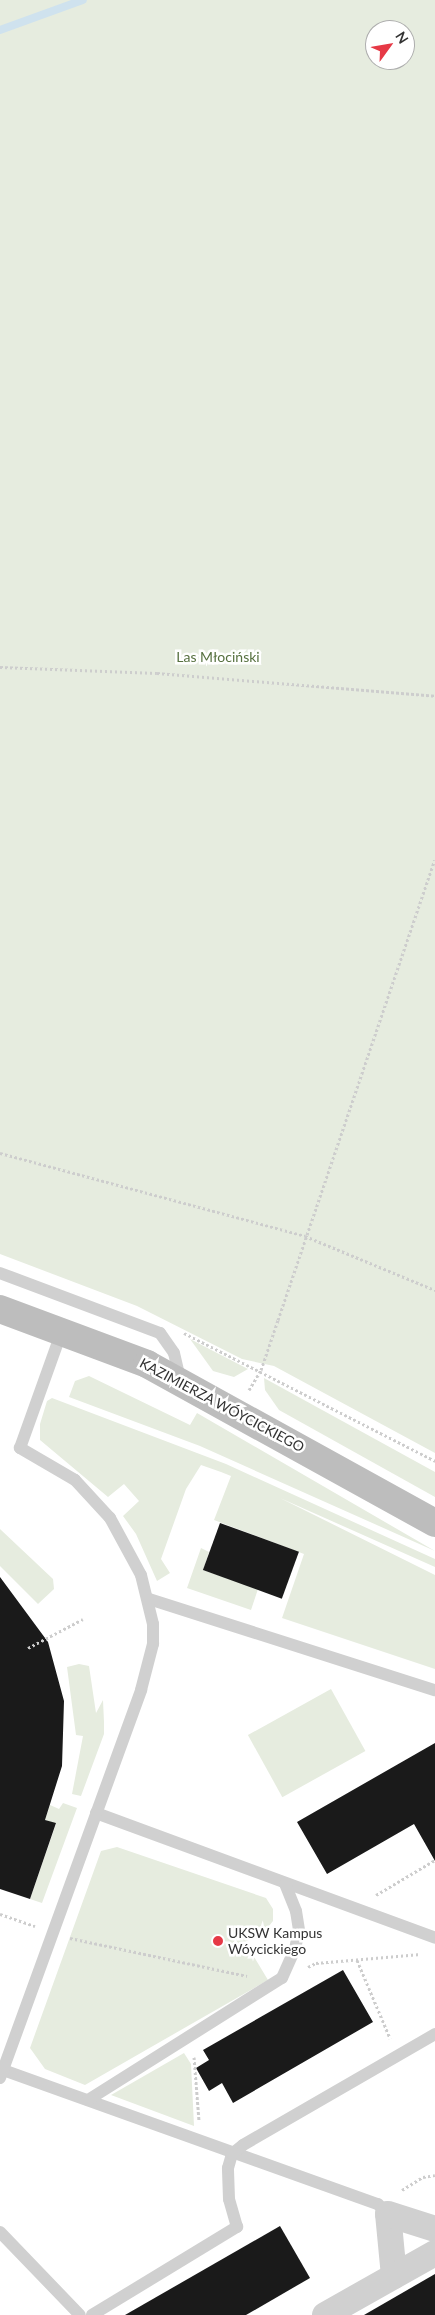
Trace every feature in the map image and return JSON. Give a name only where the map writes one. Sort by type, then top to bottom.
[{"type":"street","name":"KAZIMIERZA WÓYCICKIEGO","points":[[0,1309],[125,1354],[180,1381],[435,1523]]},
{"type":"street","points":[[383,2209],[435,2229]]},
{"type":"street","points":[[383,2209],[394,2276]]},
{"type":"street","points":[[325,2315],[435,2253]]},
{"type":"lane","points":[[0,1273],[160,1333],[174,1352],[180,1381]]},
{"type":"lane","points":[[62,1330],[20,1448],[75,1480],[102,1507],[132,1553],[148,1599],[153,1624],[149,1664],[1,2072],[88,2100],[383,2209]]},
{"type":"lane","points":[[148,1599],[435,1690]]},
{"type":"lane","points":[[96,1813],[435,1938]]},
{"type":"lane","points":[[88,2100],[272,1988],[290,1964],[299,1930],[296,1911],[285,1884]]},
{"type":"lane","points":[[92,2315],[237,2227],[227,2183],[232,2154],[435,2034]]},
{"type":"lane","points":[[0,2232],[80,2315]]},
{"type":"path","points":[[0,667],[157,673],[435,696]]},
{"type":"path","points":[[435,860],[305,1236],[261,1370],[435,1461]]},
{"type":"path","points":[[0,1153],[305,1236],[435,1290]]},
{"type":"path","points":[[28,1648],[83,1619]]},
{"type":"path","points":[[354,1908],[435,1860]]},
{"type":"path","points":[[0,1914],[38,1928]]},
{"type":"path","points":[[70,1938],[248,1976],[272,1988],[316,1963],[425,1954]]},
{"type":"path","points":[[357,1960],[398,2055]]},
{"type":"path","points":[[192,2036],[201,2142]]},
{"type":"path","points":[[383,2209],[422,2177],[435,2175]]},
{"type":"green space","name":"Las Młociński","points":[[0,0],[435,0],[435,1453],[274,1366],[242,1359],[137,1306],[0,1254]]},
{"type":"green space","points":[[190,1339],[248,1369],[234,1377],[213,1371]]},
{"type":"green space","points":[[89,1376],[190,1425],[197,1413],[435,1551],[200,1446],[69,1397],[75,1381]]},
{"type":"green space","points":[[264,1378],[435,1472],[435,1497],[279,1410],[265,1390]]},
{"type":"green space","points":[[52,1398],[226,1464],[435,1559],[435,1567],[280,1498],[435,1575],[435,1669],[282,1618],[304,1554],[214,1520],[231,1476],[201,1465],[186,1489],[161,1559],[170,1573],[157,1581],[136,1534],[123,1516],[139,1501],[124,1484],[108,1497],[40,1440],[40,1424],[47,1401]]},
{"type":"green space","points":[[0,1529],[53,1579],[54,1589],[38,1604],[0,1566]]},
{"type":"green space","points":[[201,1548],[209,1552],[203,1570],[258,1589],[251,1610],[187,1588]]},
{"type":"green space","points":[[79,1664],[89,1666],[96,1713],[103,1700],[104,1722],[104,1734],[81,1796],[72,1794],[83,1736],[76,1735],[67,1667]]},
{"type":"green space","points":[[331,1689],[365,1751],[282,1797],[248,1735]]},
{"type":"green space","points":[[63,1803],[77,1808],[42,1903],[30,1899],[56,1824],[45,1820],[50,1805],[59,1809]]},
{"type":"green space","points":[[117,1847],[266,1898],[273,1909],[273,1921],[265,1931],[245,1942],[268,1980],[85,2085],[45,2069],[30,2048],[101,1851]]},
{"type":"green space","points":[[184,2053],[191,2064],[194,2126],[111,2095]]},
{"type":"building","points":[[220,1523],[299,1552],[282,1599],[203,1570]]},
{"type":"building","points":[[0,1577],[48,1642],[64,1701],[62,1766],[45,1820],[56,1823],[30,1899],[0,1889]]},
{"type":"building","points":[[435,1743],[435,1861],[414,1824],[327,1874],[297,1822]]},
{"type":"building","points":[[343,1970],[373,2022],[233,2103],[222,2083],[209,2091],[196,2068],[209,2060],[203,2050]]},
{"type":"building","points":[[280,2226],[310,2278],[246,2315],[125,2315]]},
{"type":"building","points":[[435,2274],[435,2315],[364,2315]]},
{"type":"waterway","points":[[0,30],[83,0]]},
{"type":"place","name":"UKSW Kampus Wóycickiego","points":[[218,1941]]}]
